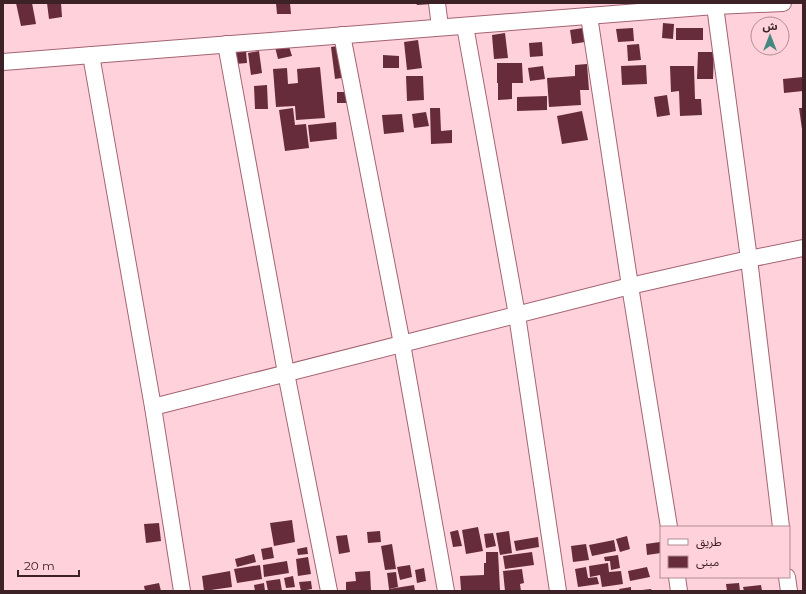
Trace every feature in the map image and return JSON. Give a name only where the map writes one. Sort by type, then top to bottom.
[{"type":"street","points":[[437,3],[440,27]]},
{"type":"street","points":[[3,62],[342,34],[465,26],[715,6],[783,3]]},
{"type":"street","points":[[715,6],[749,259],[781,526]]},
{"type":"street","points":[[589,16],[630,286],[669,526]]},
{"type":"street","points":[[465,26],[516,315],[558,591]]},
{"type":"street","points":[[342,34],[402,344],[446,591]]},
{"type":"street","points":[[226,44],[286,373],[329,591]]},
{"type":"street","points":[[91,55],[152,407],[182,591]]},
{"type":"street","points":[[152,407],[630,286],[803,248]]},
{"type":"street","points":[[677,578],[679,591]]},
{"type":"street","points":[[787,578],[789,591]]},
{"type":"building","points":[[16,3],[32,3],[36,24],[21,26]]},
{"type":"building","points":[[47,3],[61,3],[62,17],[49,19]]},
{"type":"building","points":[[276,3],[290,3],[291,14],[277,14]]},
{"type":"building","points":[[416,3],[432,3],[432,4],[417,5]]},
{"type":"building","points":[[663,23],[674,24],[673,39],[662,38]]},
{"type":"building","points":[[583,28],[585,42],[572,44],[570,30]]},
{"type":"building","points":[[633,28],[634,41],[618,42],[616,29]]},
{"type":"building","points":[[676,28],[703,28],[703,40],[676,40]]},
{"type":"building","points":[[505,33],[508,58],[494,59],[492,35]]},
{"type":"building","points":[[287,40],[292,56],[278,59],[274,43]]},
{"type":"building","points":[[418,40],[422,68],[407,70],[404,42]]},
{"type":"building","points":[[542,42],[543,56],[530,57],[529,43]]},
{"type":"building","points":[[639,44],[641,60],[628,61],[627,45]]},
{"type":"building","points":[[344,45],[348,77],[335,79],[331,47]]},
{"type":"building","points":[[235,50],[246,50],[247,63],[235,64]]},
{"type":"building","points":[[259,51],[262,73],[251,75],[248,53]]},
{"type":"building","points":[[698,52],[714,52],[713,79],[697,79]]},
{"type":"building","points":[[383,55],[399,56],[399,68],[383,68]]},
{"type":"building","points":[[497,63],[522,63],[523,83],[512,83],[512,99],[498,100]]},
{"type":"building","points":[[587,64],[589,90],[580,90],[581,105],[549,107],[547,78],[575,76],[575,65]]},
{"type":"building","points":[[646,65],[647,84],[622,85],[621,66]]},
{"type":"building","points":[[543,66],[545,79],[530,81],[528,68]]},
{"type":"building","points":[[670,66],[694,66],[695,99],[701,99],[702,115],[680,116],[679,91],[671,92]]},
{"type":"building","points":[[320,67],[325,118],[296,120],[295,106],[276,107],[273,69],[287,68],[288,84],[298,83],[297,69]]},
{"type":"building","points":[[406,76],[423,76],[424,100],[407,101]]},
{"type":"building","points":[[803,77],[803,91],[784,93],[783,79]]},
{"type":"building","points":[[267,85],[268,109],[255,109],[254,86]]},
{"type":"building","points":[[337,92],[351,92],[351,103],[337,103]]},
{"type":"building","points":[[667,95],[670,115],[657,117],[654,97]]},
{"type":"building","points":[[547,96],[547,110],[517,111],[517,97]]},
{"type":"building","points":[[293,108],[295,125],[306,124],[309,148],[285,151],[279,110]]},
{"type":"building","points":[[430,108],[440,108],[441,131],[452,130],[452,143],[431,144]]},
{"type":"building","points":[[799,108],[803,108],[803,129],[802,129]]},
{"type":"building","points":[[582,111],[588,140],[562,144],[557,116]]},
{"type":"building","points":[[426,112],[429,126],[414,128],[412,114]]},
{"type":"building","points":[[402,114],[404,132],[384,134],[382,115]]},
{"type":"building","points":[[336,122],[337,139],[310,142],[308,125]]},
{"type":"building","points":[[292,520],[295,542],[274,546],[270,523]]},
{"type":"building","points":[[159,523],[161,541],[146,543],[144,524]]},
{"type":"building","points":[[478,527],[483,551],[466,554],[462,530]]},
{"type":"building","points":[[458,530],[462,546],[453,547],[450,532]]},
{"type":"building","points":[[380,531],[381,542],[368,543],[367,532]]},
{"type":"building","points":[[509,531],[512,553],[500,555],[496,533]]},
{"type":"building","points":[[493,533],[496,546],[486,548],[484,534]]},
{"type":"building","points":[[347,535],[350,552],[339,554],[336,536]]},
{"type":"building","points":[[627,536],[630,549],[620,552],[616,539]]},
{"type":"building","points":[[538,537],[539,547],[516,551],[514,541]]},
{"type":"building","points":[[614,540],[616,551],[592,556],[589,545]]},
{"type":"building","points":[[660,542],[660,553],[647,555],[646,544]]},
{"type":"building","points":[[392,544],[396,569],[385,570],[381,546]]},
{"type":"building","points":[[586,544],[589,560],[573,562],[571,546]]},
{"type":"building","points":[[272,547],[274,558],[263,560],[261,549]]},
{"type":"building","points":[[307,547],[308,554],[298,555],[297,549]]},
{"type":"building","points":[[486,552],[498,552],[500,590],[461,590],[460,576],[484,575]]},
{"type":"building","points":[[532,552],[534,565],[505,569],[503,556]]},
{"type":"building","points":[[254,554],[256,562],[237,567],[235,559]]},
{"type":"building","points":[[618,555],[620,568],[611,570],[610,561],[605,561],[604,557]]},
{"type":"building","points":[[308,557],[311,574],[298,576],[296,559]]},
{"type":"building","points":[[287,561],[289,573],[264,577],[263,565]]},
{"type":"building","points":[[608,563],[609,572],[621,571],[623,584],[602,587],[600,575],[590,577],[589,566]]},
{"type":"building","points":[[260,565],[262,579],[237,583],[234,569]]},
{"type":"building","points":[[410,565],[412,577],[400,580],[397,567]]},
{"type":"building","points":[[586,567],[588,578],[597,577],[599,584],[578,587],[575,569]]},
{"type":"building","points":[[647,567],[650,577],[630,581],[628,571]]},
{"type":"building","points":[[424,568],[426,581],[417,583],[415,570]]},
{"type":"building","points":[[522,569],[524,583],[520,584],[521,591],[505,591],[503,571]]},
{"type":"building","points":[[230,571],[232,587],[204,591],[202,576]]},
{"type":"building","points":[[370,571],[371,591],[346,591],[346,582],[356,581],[355,572]]},
{"type":"building","points":[[396,572],[398,587],[389,589],[387,573]]},
{"type":"building","points":[[293,576],[295,587],[286,588],[284,578]]},
{"type":"building","points":[[280,579],[282,591],[268,591],[266,581]]},
{"type":"building","points":[[311,581],[312,589],[301,591],[299,582]]},
{"type":"building","points":[[159,583],[161,591],[145,591],[144,586]]},
{"type":"building","points":[[264,583],[265,591],[255,591],[254,585]]},
{"type":"building","points":[[739,583],[740,591],[727,591],[726,584]]},
{"type":"building","points":[[414,585],[415,591],[389,591],[389,589]]},
{"type":"building","points":[[761,585],[762,591],[744,591],[743,587]]},
{"type":"building","points":[[631,587],[631,591],[620,591],[619,589]]},
{"type":"building","points":[[651,589],[652,591],[642,591],[642,590]]}]
